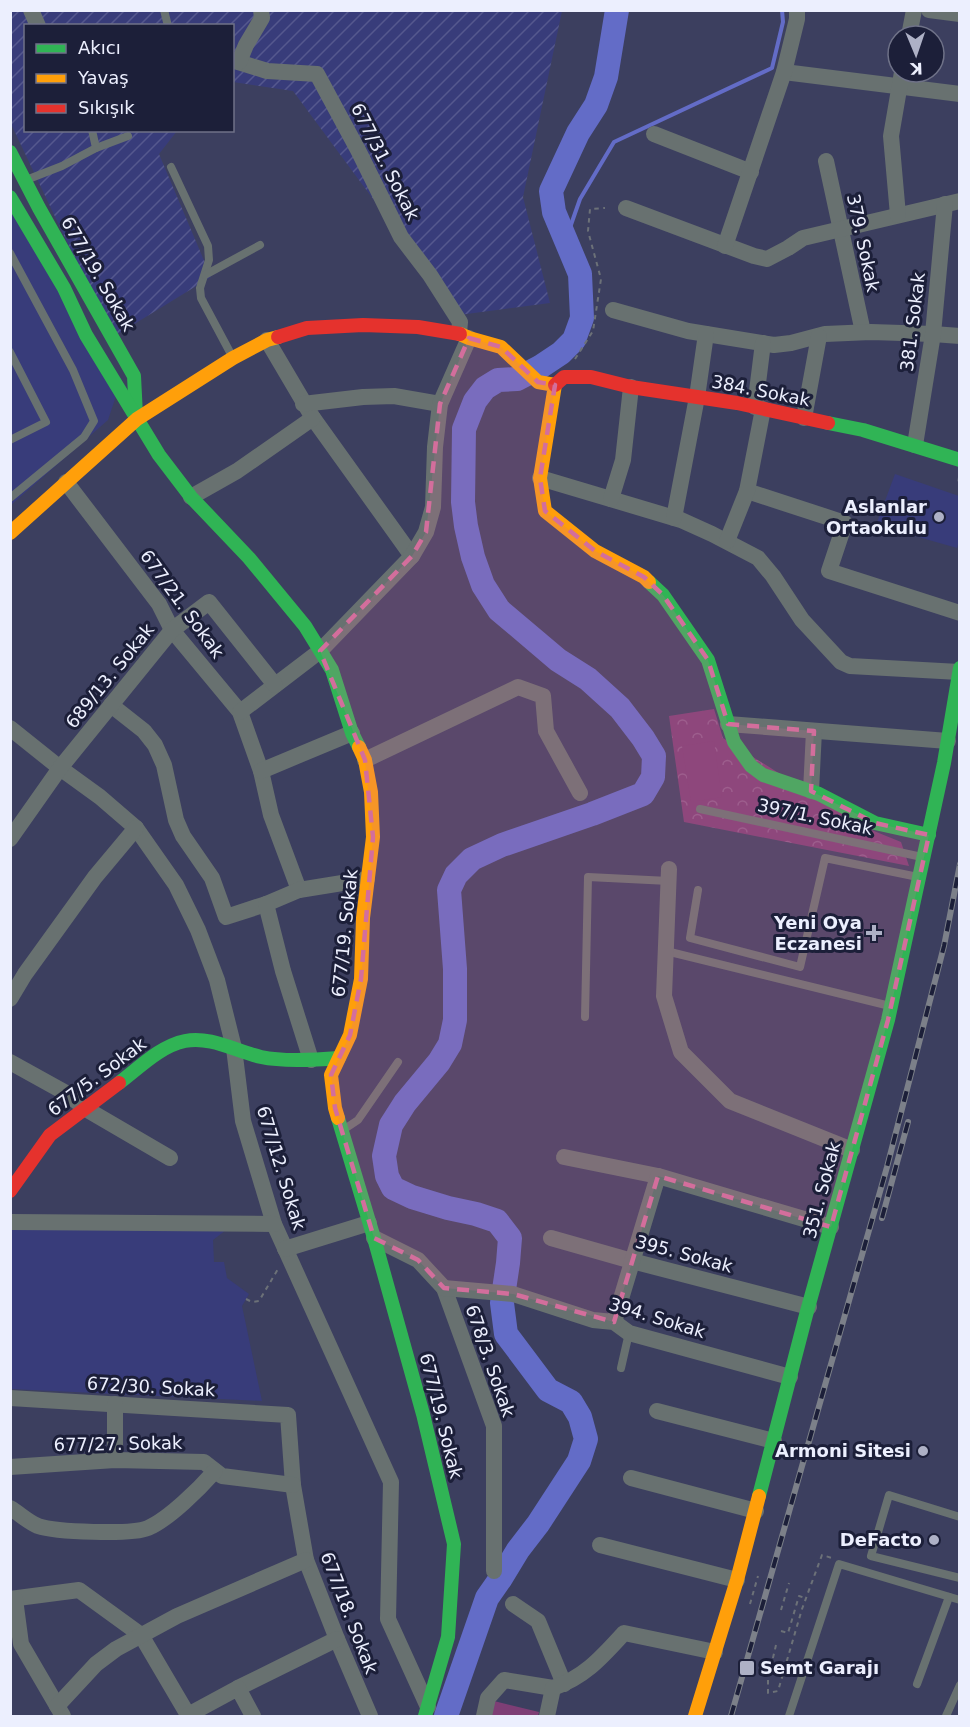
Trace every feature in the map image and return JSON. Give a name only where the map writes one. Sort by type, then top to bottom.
[{"type":"street","points":[[31,10],[37,24]]},
{"type":"street","name":"677/31. Sokak","points":[[261,10],[262,18],[236,61],[267,71],[317,74],[401,237],[430,275],[460,322],[464,336]]},
{"type":"street","points":[[725,246],[784,72],[797,19],[797,10]]},
{"type":"street","points":[[929,10],[960,14]]},
{"type":"street","points":[[784,72],[886,78]]},
{"type":"street","points":[[898,215],[891,136],[899,84]]},
{"type":"street","points":[[920,84],[960,94]]},
{"type":"street","points":[[654,134],[750,172]]},
{"type":"street","name":"677/19. Sokak","points":[[10,152],[134,376],[136,419]]},
{"type":"street","name":"379. Sokak","points":[[826,161],[862,332]]},
{"type":"street","name":"677/19. Sokak","points":[[10,197],[64,288],[86,335],[159,456],[191,497],[249,558],[305,626],[332,670],[352,733],[365,760],[371,792],[374,837],[363,918],[361,979],[350,1035],[331,1075],[335,1108],[423,1414],[454,1544],[448,1637],[427,1712]]},
{"type":"street","points":[[626,208],[725,246],[767,258],[803,238],[952,202]]},
{"type":"street","name":"381. Sokak","points":[[915,445],[952,202]]},
{"type":"street","points":[[613,310],[688,331],[774,345],[825,334],[862,332],[960,336]]},
{"type":"street","points":[[10,533],[136,419],[233,358],[267,340],[307,328],[363,325],[418,327],[464,336],[440,404],[435,447],[433,507],[426,532],[412,556],[320,651],[240,712]]},
{"type":"street","points":[[674,518],[697,397],[706,334]]},
{"type":"street","name":"384. Sokak","points":[[464,336],[501,347],[538,382],[591,377],[631,387],[759,408],[863,430],[960,460]]},
{"type":"street","points":[[804,418],[819,336]]},
{"type":"street","points":[[267,340],[303,404],[412,556]]},
{"type":"street","points":[[727,541],[747,491],[759,408],[763,343]]},
{"type":"street","points":[[560,381],[540,478],[545,511],[595,551],[644,577],[663,595],[708,660],[734,742],[751,766],[763,775],[811,791],[875,823],[928,835]]},
{"type":"street","points":[[610,499],[623,460],[631,387]]},
{"type":"street","points":[[303,404],[394,396],[440,404]]},
{"type":"street","points":[[191,497],[237,471],[313,418]]},
{"type":"street","points":[[540,478],[674,518],[727,541],[758,558],[774,576],[802,620],[841,662],[850,666],[959,670]]},
{"type":"street","name":"677/21. Sokak","points":[[66,482],[159,604],[172,630],[240,712],[261,771],[271,815],[299,890]]},
{"type":"street","points":[[747,491],[845,523],[829,571],[960,613]]},
{"type":"street","name":"689/13. Sokak","points":[[10,839],[60,768],[172,630],[209,602],[275,685]]},
{"type":"street","name":"351. Sokak","points":[[695,1716],[737,1580],[891,1006],[948,741],[959,670]]},
{"type":"street","points":[[365,760],[518,687],[543,696],[546,731],[579,794]]},
{"type":"street","points":[[111,705],[144,731],[155,745],[164,765],[176,820],[183,836],[212,878],[226,917],[299,890],[367,879]]},
{"type":"street","points":[[728,724],[948,741]]},
{"type":"street","name":"677/12. Sokak","points":[[10,728],[100,797],[136,828],[176,885],[198,930],[218,980],[234,1048],[243,1121],[274,1224],[391,1482],[388,1619],[427,1712]]},
{"type":"street","points":[[811,791],[814,730]]},
{"type":"street","points":[[261,771],[352,733]]},
{"type":"street","points":[[10,999],[25,974],[95,878],[136,828]]},
{"type":"street","points":[[669,875],[664,996],[681,1052],[730,1101],[852,1150]]},
{"type":"street","points":[[266,904],[283,970],[312,1060]]},
{"type":"street","name":"677/5. Sokak","points":[[10,1191],[50,1135],[164,1049],[183,1041],[203,1039],[261,1057],[339,1059]]},
{"type":"street","points":[[10,1062],[66,1093],[86,1109],[170,1158]]},
{"type":"street","points":[[564,1156],[658,1176],[831,1227]]},
{"type":"street","points":[[614,1322],[658,1176]]},
{"type":"street","points":[[10,1222],[274,1224]]},
{"type":"street","points":[[286,1252],[371,1230]]},
{"type":"street","name":"678/3. Sokak","points":[[371,1230],[418,1260],[444,1288],[494,1426],[494,1571]]},
{"type":"street","name":"395. Sokak","points":[[551,1238],[809,1307]]},
{"type":"street","name":"394. Sokak","points":[[444,1288],[513,1294],[593,1320],[614,1322],[629,1333],[790,1377]]},
{"type":"street","name":"672/30. Sokak","points":[[10,1398],[288,1415]]},
{"type":"street","points":[[115,1404],[115,1460]]},
{"type":"street","points":[[657,1411],[774,1441]]},
{"type":"street","name":"677/18. Sokak","points":[[288,1415],[293,1485],[306,1560],[336,1639],[370,1716]]},
{"type":"street","name":"677/27. Sokak","points":[[10,1467],[115,1460],[204,1462],[222,1476],[293,1485]]},
{"type":"street","points":[[10,1508],[36,1525],[68,1532],[139,1531],[154,1525],[191,1496],[216,1471]]},
{"type":"street","points":[[631,1478],[756,1510]]},
{"type":"street","points":[[600,1545],[737,1580]]},
{"type":"street","points":[[306,1560],[177,1616],[141,1635],[116,1649],[96,1664],[60,1711],[21,1644],[13,1599],[79,1590],[141,1635],[188,1716],[336,1639]]},
{"type":"street","points":[[513,1604],[538,1621],[559,1686]]},
{"type":"street","points":[[547,1716],[559,1686],[597,1663],[624,1634],[715,1652]]},
{"type":"street","points":[[484,1716],[489,1698],[504,1680],[559,1686]]},
{"type":"street","points":[[238,1688],[253,1716]]},
{"type":"lane","points":[[92,132],[96,148]]},
{"type":"lane","points":[[25,181],[96,148],[128,136]]},
{"type":"lane","points":[[171,167],[208,246],[209,260],[200,288],[201,298],[233,358]]},
{"type":"lane","points":[[205,274],[260,245]]},
{"type":"lane","points":[[10,253],[73,370],[94,421],[84,437],[10,498]]},
{"type":"lane","points":[[10,352],[46,422],[10,440]]},
{"type":"lane","name":"397/1. Sokak","points":[[700,809],[923,857]]},
{"type":"lane","points":[[698,890],[690,938],[800,967],[825,858],[919,877]]},
{"type":"lane","points":[[585,1017],[588,877],[669,875]]},
{"type":"lane","points":[[666,951],[891,1006]]},
{"type":"lane","points":[[342,1131],[358,1120],[399,1062]]},
{"type":"lane","points":[[621,1368],[629,1333]]},
{"type":"lane","points":[[960,1517],[889,1495],[871,1556],[960,1578]]},
{"type":"lane","points":[[789,1716],[839,1564],[960,1600]]},
{"type":"lane","points":[[917,1684],[949,1597]]},
{"type":"lane","points":[[946,1716],[960,1685]]},
{"type":"path","points":[[560,381],[593,331],[601,279],[588,231],[591,208],[605,208]]},
{"type":"path","points":[[246,1299],[252,1302],[259,1301],[286,1252]]},
{"type":"path","points":[[776,1646],[768,1679],[768,1693],[778,1691],[806,1598],[822,1555],[833,1558]]},
{"type":"path","points":[[750,1604],[758,1576]]},
{"type":"path","points":[[781,1610],[789,1583]]},
{"type":"path","points":[[781,1631],[788,1633],[799,1596],[806,1598]]},
{"type":"highlighted area","points":[[469,338],[501,347],[538,382],[555,385],[540,478],[545,511],[595,551],[644,577],[663,595],[708,660],[728,724],[814,731],[811,791],[875,823],[929,835],[888,1020],[831,1227],[658,1176],[614,1322],[513,1294],[444,1288],[418,1260],[374,1238],[335,1108],[331,1075],[350,1035],[361,979],[373,837],[365,760],[320,651],[412,556],[426,532],[440,404]]},
{"type":"shaded area","points":[[11,11],[562,11],[523,197],[550,303],[459,315],[293,91],[234,82],[234,24],[24,24],[24,132],[176,132],[159,154],[211,277],[118,334],[76,261],[11,124]]},
{"type":"shaded area","points":[[10,203],[116,396],[108,420],[11,505]]},
{"type":"shaded area","points":[[895,474],[959,496],[957,548],[876,525]]},
{"type":"shaded area","points":[[11,1228],[226,1230],[213,1240],[214,1262],[224,1262],[227,1278],[249,1294],[242,1306],[262,1401],[11,1389]]},
{"type":"green space","points":[[714,709],[723,738],[864,827],[901,842],[909,866],[684,822],[669,716]]},
{"type":"green space","points":[[714,741],[722,797],[691,802],[682,746]]},
{"type":"green space","points":[[494,1701],[539,1712],[538,1716],[490,1716]]},
{"type":"waterway","points":[[446,1716],[487,1598],[579,1461],[586,1439],[580,1417],[571,1402],[548,1390],[506,1334],[502,1303],[510,1238],[497,1221],[412,1197],[393,1188],[387,1176],[384,1156],[391,1125],[450,1044],[455,1020],[455,969],[449,890],[456,875],[472,859],[502,845],[643,794],[653,777],[654,756],[620,708],[588,679],[558,660],[499,610],[483,585],[473,557],[463,502],[464,429],[475,401],[485,388],[498,380],[517,379],[561,353],[574,340],[582,318],[580,274],[554,212],[551,191],[578,133],[596,105],[606,77],[617,10]]},
{"type":"waterway","points":[[566,239],[580,199],[614,142],[772,68],[783,22],[782,10]]},
{"type":"railway","points":[[731,1716],[887,1167],[944,946],[960,864]]},
{"type":"railway","points":[[882,1218],[908,1122]]},
{"type":"traffic: fast","points":[[10,152],[134,376],[136,415]]},
{"type":"traffic: fast","points":[[10,197],[64,288],[86,335],[159,455],[191,497],[249,558],[305,626],[332,670],[352,733],[359,747]]},
{"type":"traffic: fast","points":[[828,423],[863,430],[960,460]]},
{"type":"traffic: fast","points":[[649,582],[663,595],[708,660],[734,742],[751,766],[763,775],[819,794],[875,823],[929,835]]},
{"type":"traffic: fast","points":[[759,1496],[806,1315],[888,1020],[944,763],[960,668]]},
{"type":"traffic: fast","points":[[119,1083],[158,1053],[185,1041],[214,1042],[270,1059],[339,1058]]},
{"type":"traffic: fast","points":[[338,1118],[423,1414],[454,1544],[448,1637],[425,1716]]},
{"type":"traffic: slow","points":[[460,334],[501,347],[538,382],[555,385],[540,478],[545,511],[595,551],[644,577],[649,582]]},
{"type":"traffic: slow","points":[[10,533],[137,419],[233,358],[267,340],[278,337]]},
{"type":"traffic: slow","points":[[338,1118],[331,1075],[350,1035],[361,979],[363,918],[373,837],[371,792],[365,760],[359,747]]},
{"type":"traffic: slow","points":[[695,1716],[737,1580],[759,1496]]},
{"type":"traffic: jam","points":[[278,337],[307,328],[363,325],[418,327],[460,334]]},
{"type":"traffic: jam","points":[[555,385],[564,377],[591,377],[631,387],[737,403],[828,423]]},
{"type":"traffic: jam","points":[[10,1191],[50,1135],[119,1083]]},
{"type":"place","name":"Aslanlar Ortaokulu","points":[[939,517]]},
{"type":"place","name":"Yeni Oya Eczanesi","points":[[874,933]]},
{"type":"place","name":"Armoni Sitesi","points":[[923,1451]]},
{"type":"place","name":"DeFacto","points":[[934,1540]]},
{"type":"place","name":"Semt Garajı","points":[[747,1668]]}]
